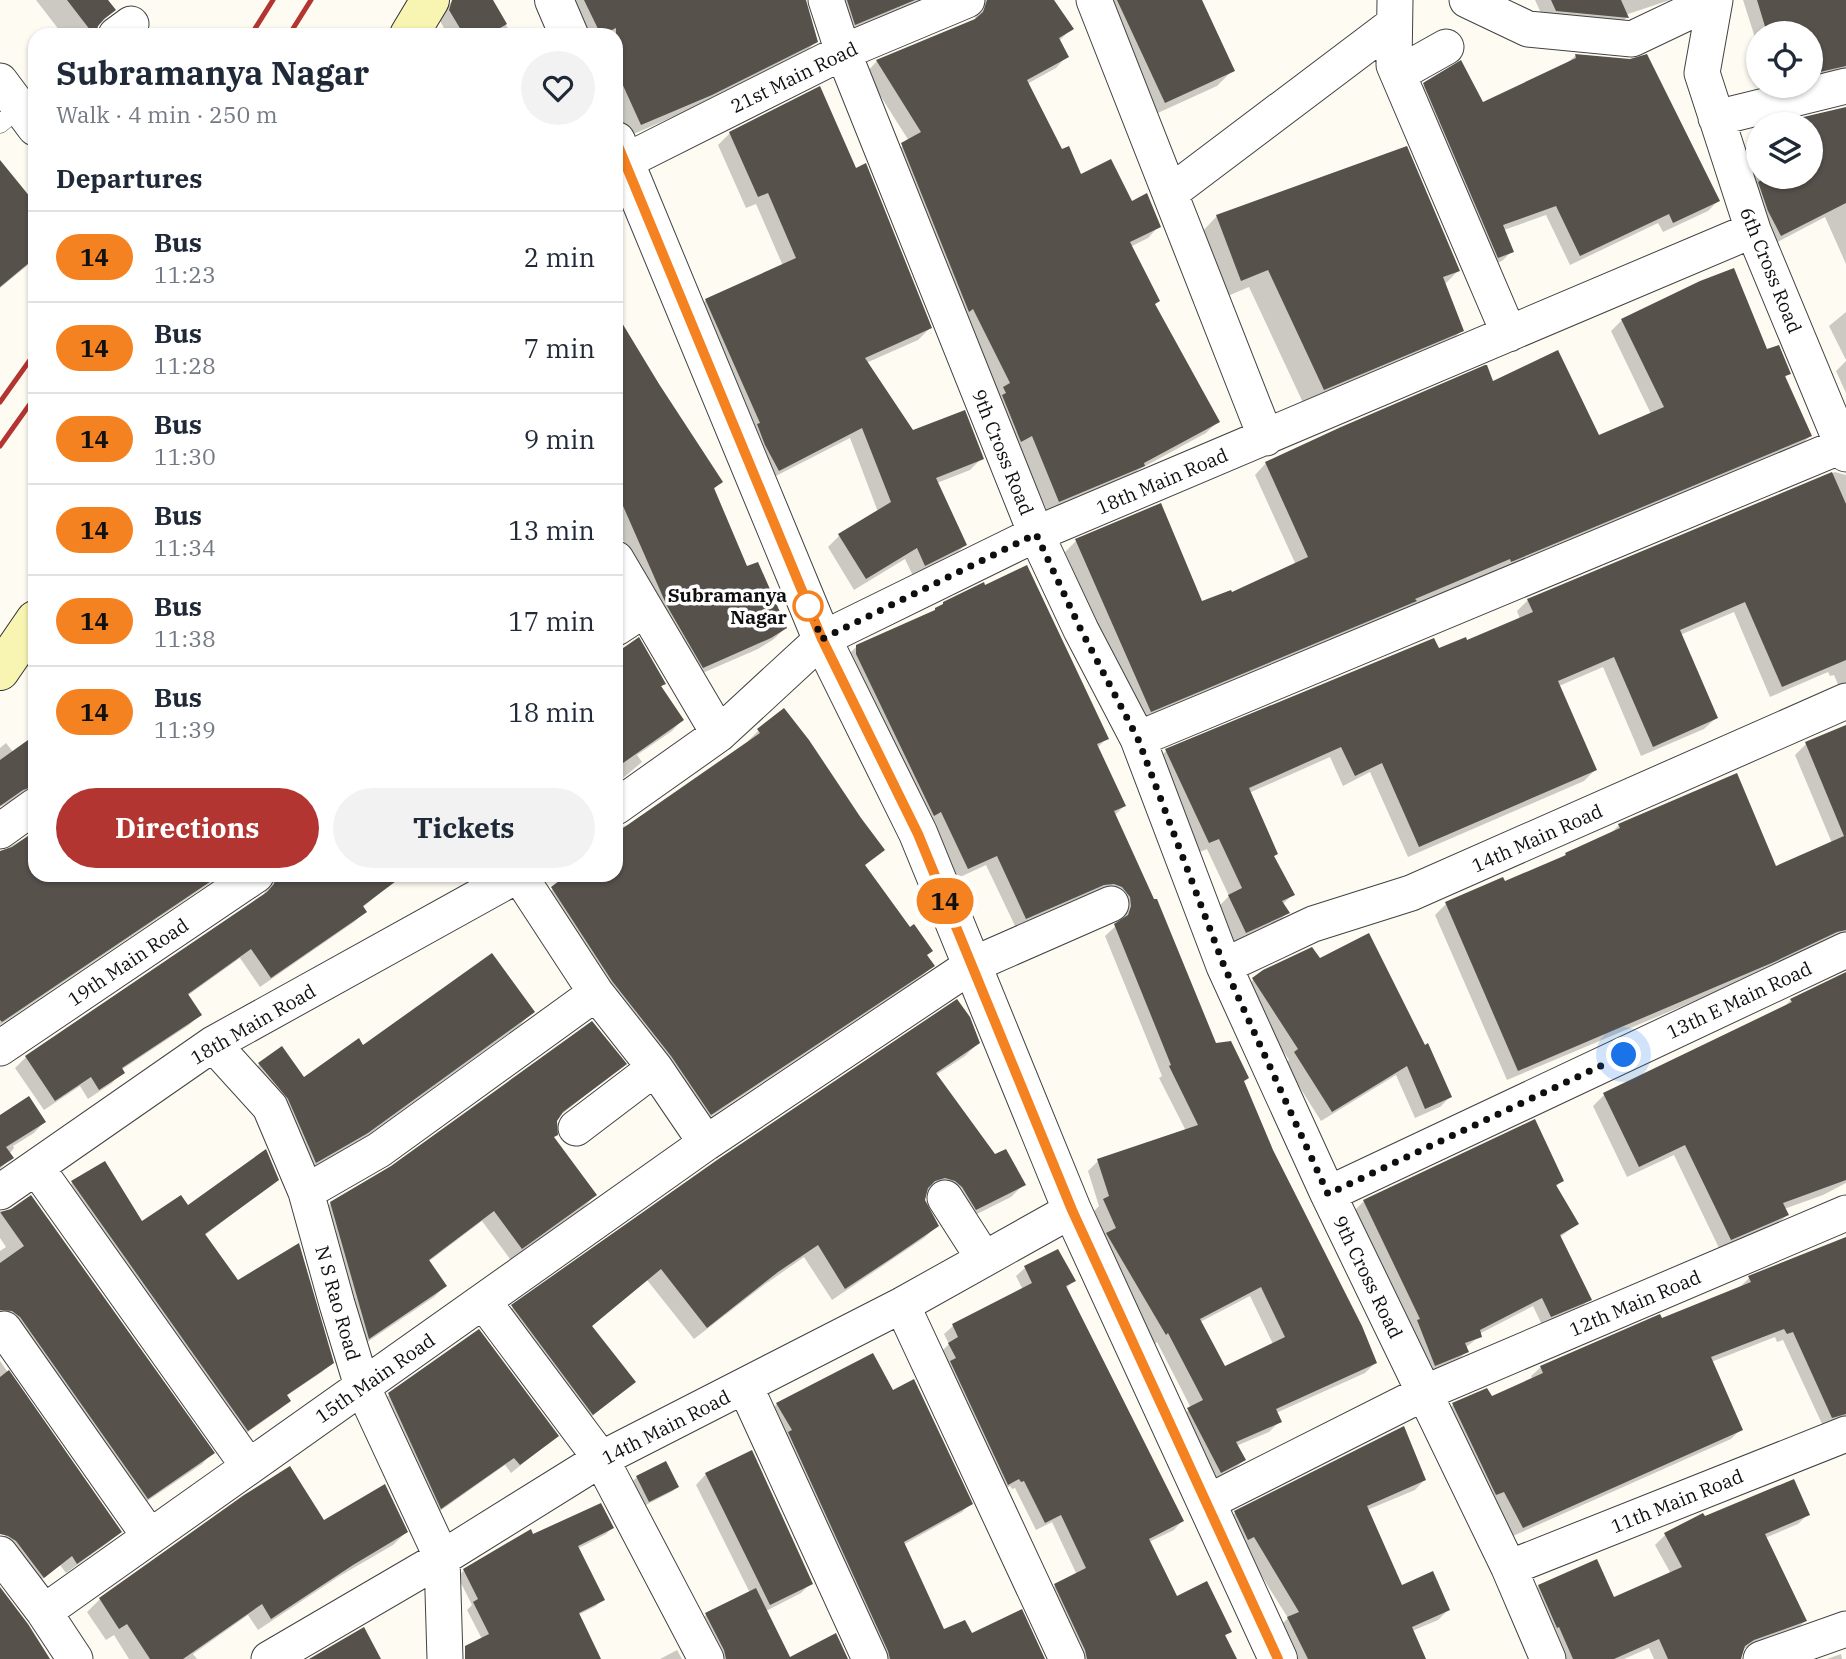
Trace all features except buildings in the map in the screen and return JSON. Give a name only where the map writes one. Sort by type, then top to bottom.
[{"type":"main road","points":[[413,28],[430,0]]},
{"type":"main road","points":[[0,671],[28,630]]},
{"type":"street","points":[[554,0],[566,28]]},
{"type":"street","name":"9th Cross Road","points":[[825,0],[843,52],[1036,534],[1081,630],[1138,739],[1224,966],[1328,1194],[1509,1568],[1548,1659]]},
{"type":"street","name":"21st Main Road","points":[[623,154],[843,52],[967,0]]},
{"type":"street","points":[[1094,0],[1266,438]]},
{"type":"street","points":[[1466,0],[1528,29],[1632,39],[1714,0]]},
{"type":"street","name":"6th Cross Road","points":[[1714,0],[1702,73],[1753,230],[1845,448]]},
{"type":"street","points":[[1170,193],[1394,12]]},
{"type":"street","points":[[1394,12],[1394,65],[1509,334]]},
{"type":"street","points":[[1398,74],[1446,47]]},
{"type":"street","points":[[1716,118],[1846,86]]},
{"type":"street","points":[[623,166],[822,639],[918,834],[1072,1210],[1278,1659]]},
{"type":"street","name":"18th Main Road","points":[[623,802],[719,734],[822,639],[1036,534],[1753,230]]},
{"type":"street","points":[[1138,739],[1845,448]]},
{"type":"street","points":[[623,571],[719,734]]},
{"type":"street","points":[[623,623],[645,609]]},
{"type":"street","name":"14th Main Road","points":[[1224,966],[1313,924],[1411,893],[1846,701]]},
{"type":"street","points":[[0,831],[28,811]]},
{"type":"street","name":"19th Main Road","points":[[0,1048],[246,882]]},
{"type":"street","name":"18th Main Road","points":[[0,1192],[213,1044],[506,882]]},
{"type":"street","points":[[524,882],[596,993],[655,1068],[706,1143]]},
{"type":"street","name":"15th Main Road","points":[[44,1612],[706,1143],[972,965],[1111,904]]},
{"type":"street","name":"13th E Main Road","points":[[1328,1194],[1846,950]]},
{"type":"street","points":[[306,1192],[379,1150],[596,993]]},
{"type":"street","name":"N S Rao Road","points":[[213,1044],[270,1107],[306,1192],[362,1386],[442,1558],[445,1659]]},
{"type":"street","points":[[576,1128],[655,1068]]},
{"type":"street","points":[[36,1167],[249,1467]]},
{"type":"street","points":[[944,1198],[984,1259]]},
{"type":"street","name":"14th Main Road","points":[[269,1659],[442,1558],[601,1459],[902,1305],[1072,1210]]},
{"type":"street","name":"12th Main Road","points":[[1206,1503],[1424,1393],[1846,1213]]},
{"type":"street","points":[[483,1301],[601,1459],[706,1659]]},
{"type":"street","points":[[902,1305],[1068,1659]]},
{"type":"street","points":[[4,1329],[150,1537]]},
{"type":"street","points":[[745,1386],[870,1659]]},
{"type":"street","name":"11th Main Road","points":[[1509,1568],[1846,1434]]},
{"type":"street","points":[[0,1554],[75,1659]]},
{"type":"street","points":[[1761,1659],[1846,1629]]},
{"type":"railway","points":[[255,28],[273,0]]},
{"type":"railway","points":[[293,28],[311,0]]},
{"type":"railway","points":[[0,402],[28,363]]},
{"type":"railway","points":[[0,446],[28,407]]},
{"type":"bus line","name":"14","points":[[623,158],[822,639],[918,834],[1072,1210],[1278,1659]]},
{"type":"place","name":"Subramanya Nagar","points":[[808,606]]},
{"type":"route","points":[[808,606],[822,639],[1036,534],[1081,630],[1138,739],[1224,966],[1328,1194],[1624,1055]]}]
